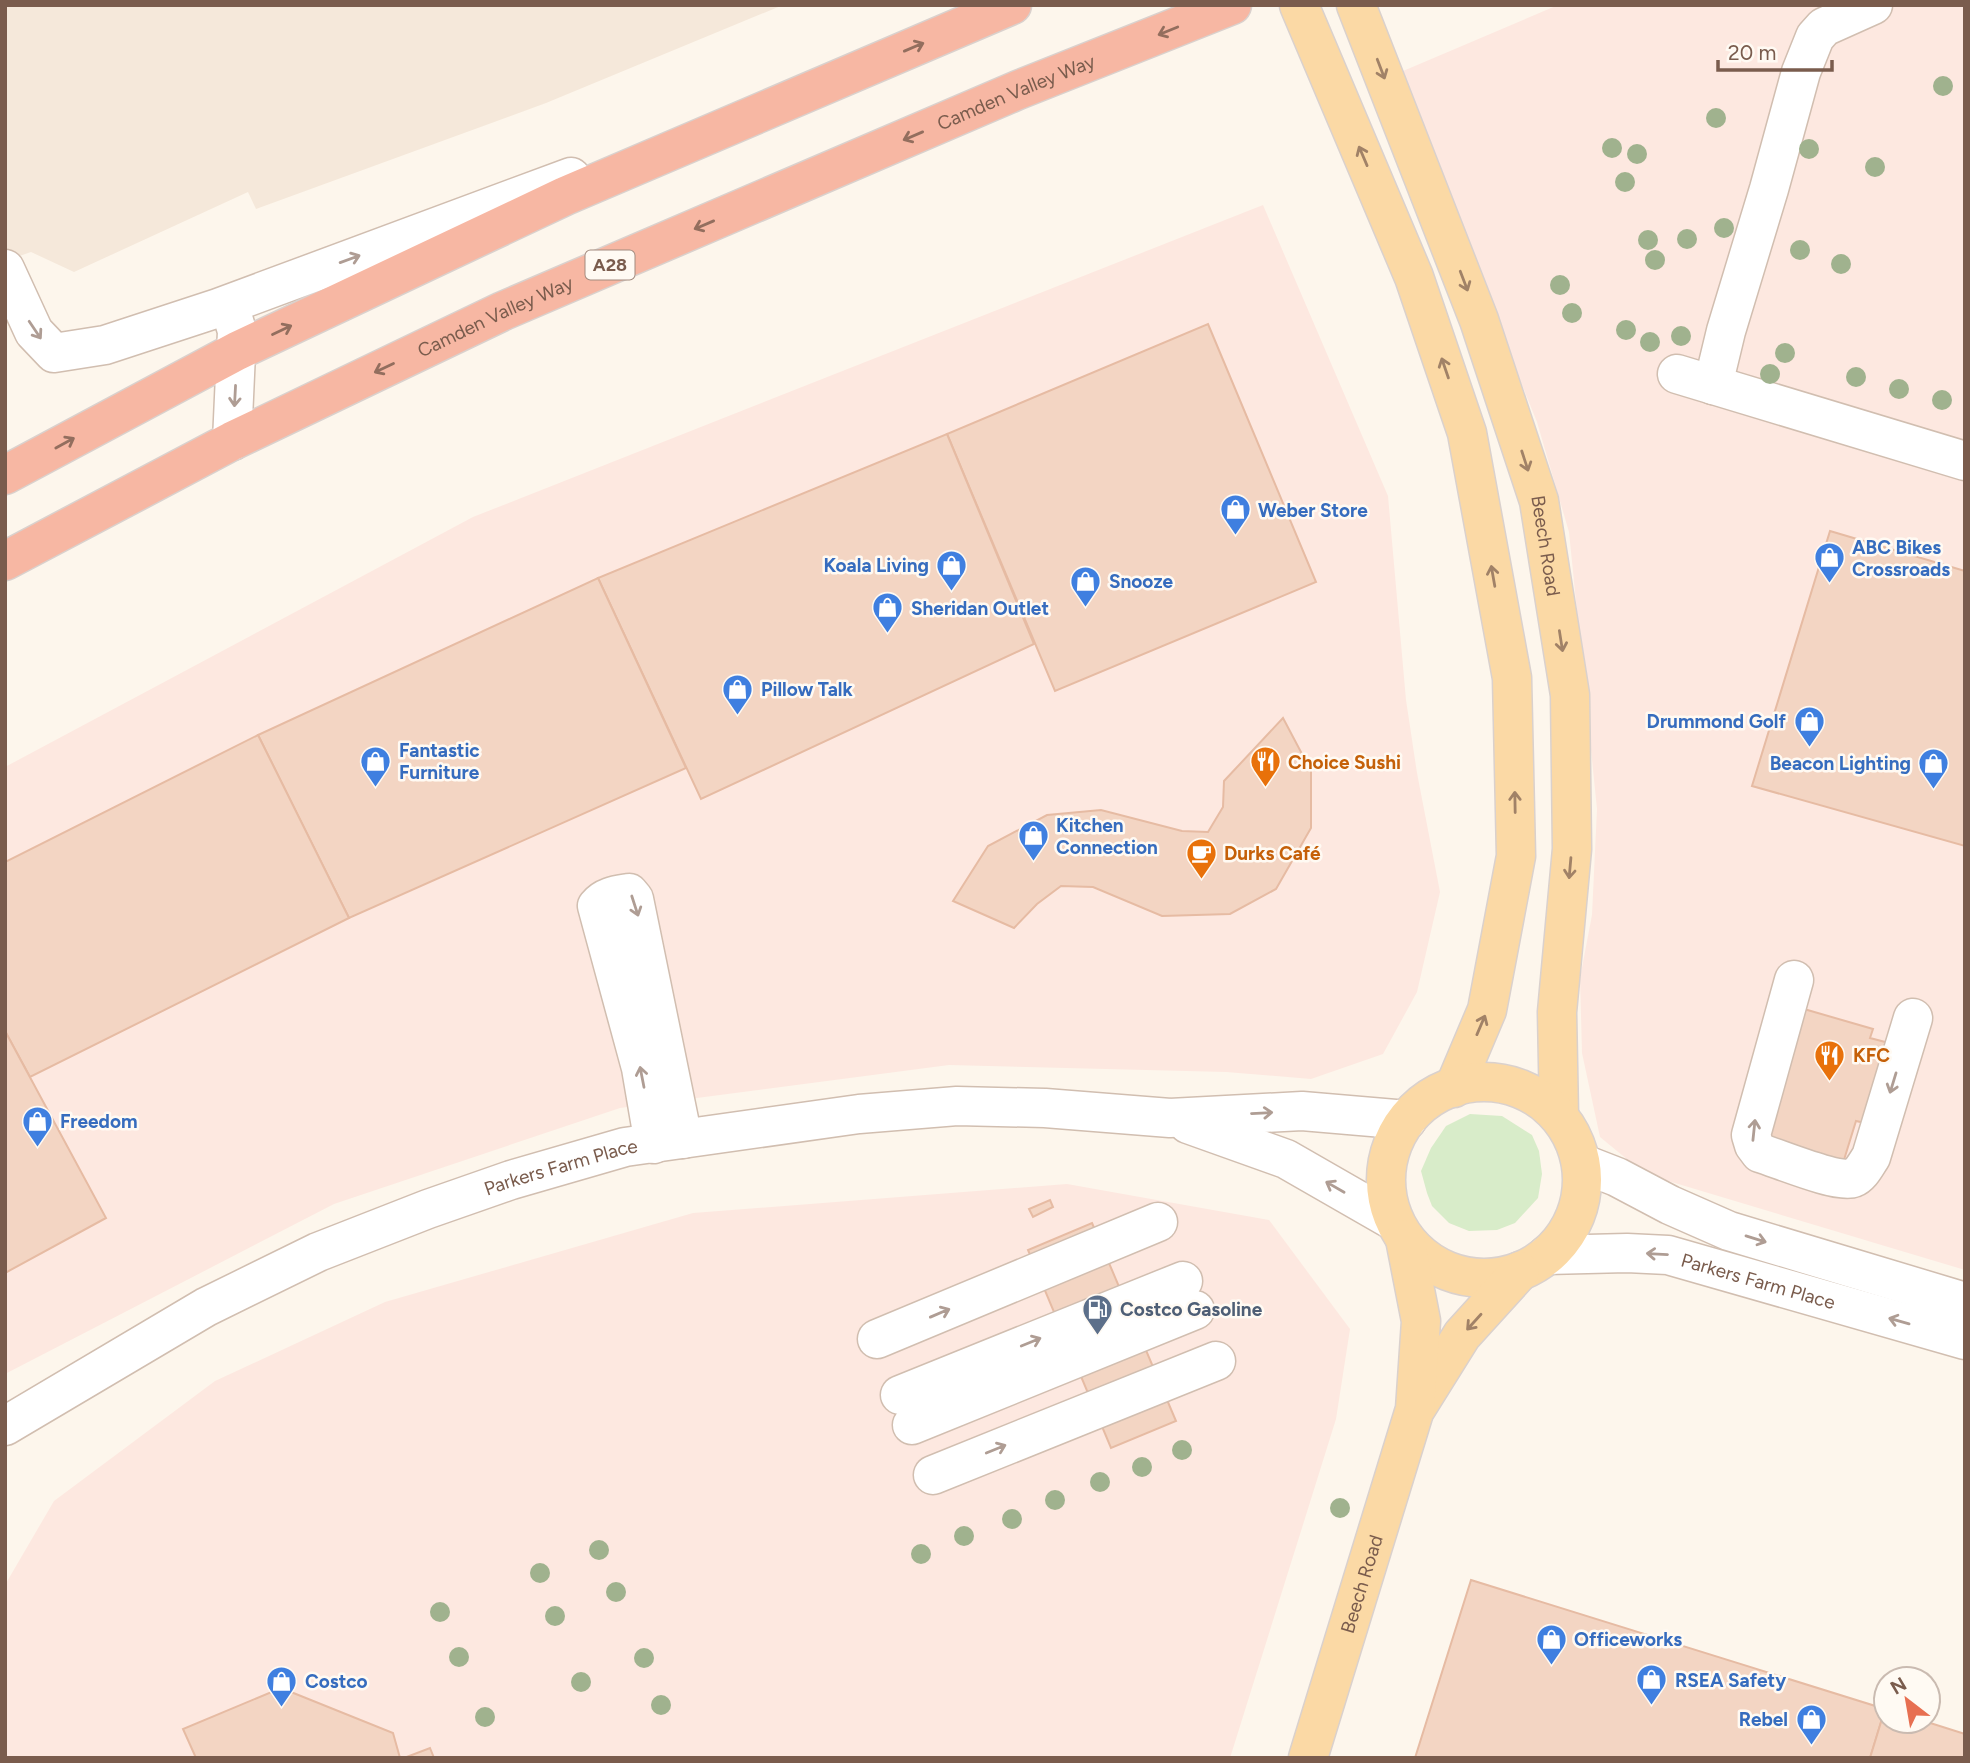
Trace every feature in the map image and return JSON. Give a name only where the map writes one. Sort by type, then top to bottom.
[{"type":"highway","points":[[5,475],[237,351],[565,196],[1013,5]]},
{"type":"highway","name":"Camden Valley Way","points":[[5,561],[233,441],[503,311],[1018,90],[1232,5]]},
{"type":"main road","points":[[1299,5],[1414,277],[1467,433],[1512,678],[1516,856],[1487,1010],[1454,1088]]},
{"type":"main road","name":"Beech Road","points":[[1356,5],[1479,320],[1539,501],[1570,695],[1572,849],[1558,1012],[1559,1115]]},
{"type":"main road","points":[[1474,1081],[1494,1082],[1518,1088],[1540,1098],[1559,1115],[1573,1138],[1581,1163],[1581,1197],[1569,1229],[1533,1263],[1500,1277],[1478,1278],[1457,1274],[1437,1266],[1419,1254],[1400,1230],[1387,1196],[1386,1169],[1393,1143],[1406,1120],[1434,1095],[1454,1088],[1474,1081]]},
{"type":"main road","name":"Beech Road","points":[[1308,1758],[1415,1409],[1420,1321],[1400,1230]]},
{"type":"main road","name":"Beech Road","points":[[1415,1409],[1462,1335],[1533,1263]]},
{"type":"street","points":[[1873,5],[1824,27],[1815,37],[1801,72],[1726,331],[1695,380],[1965,461]]},
{"type":"street","points":[[5,269],[34,332],[54,353],[105,345],[218,309],[869,66]]},
{"type":"street","points":[[218,309],[232,316],[237,331],[233,441]]},
{"type":"street","points":[[629,893],[634,898],[669,1142],[641,1068],[597,906],[602,900],[629,893]]},
{"type":"street","points":[[1794,980],[1751,1135],[1760,1153],[1838,1179],[1852,1179],[1861,1172],[1871,1157],[1913,1018]]},
{"type":"street","name":"Parkers Farm Place","points":[[5,1426],[206,1307],[318,1252],[511,1180],[625,1147],[859,1114],[957,1107],[1045,1108],[1170,1118],[1303,1111],[1406,1120]]},
{"type":"street","name":"Parkers Farm Place","points":[[1170,1118],[1286,1159],[1400,1230]]},
{"type":"street","name":"Parkers Farm Place","points":[[1581,1163],[1617,1177],[1670,1205],[1729,1231],[1965,1302]]},
{"type":"street","points":[[906,1409],[1158,1222]]},
{"type":"street","name":"Parkers Farm Place","points":[[1533,1263],[1627,1252],[1668,1255],[1965,1340]]},
{"type":"street","points":[[906,1409],[1194,1308],[906,1409]]},
{"type":"shaded area","points":[[5,5],[783,5],[546,103],[256,209],[248,192],[74,272],[31,252],[5,261]]},
{"type":"shaded area","points":[[1558,5],[1965,5],[1965,1270],[1645,1174],[1600,1137],[1582,1053],[1580,978],[1592,915],[1597,809],[1569,532],[1537,422],[1396,74]]},
{"type":"shaded area","points":[[1263,205],[1388,496],[1406,700],[1440,892],[1417,992],[1383,1054],[1311,1079],[1226,1072],[949,1065],[620,1108],[334,1204],[5,1374],[5,767],[473,517]]},
{"type":"shaded area","points":[[1067,1184],[1269,1220],[1350,1329],[1336,1419],[1230,1758],[5,1758],[5,1585],[54,1501],[215,1381],[385,1302],[693,1213]]},
{"type":"green space","points":[[1470,1114],[1502,1116],[1532,1135],[1539,1151],[1542,1174],[1538,1198],[1515,1223],[1497,1230],[1469,1231],[1449,1223],[1432,1206],[1421,1171],[1431,1148],[1446,1126]]},
{"type":"building","points":[[1208,324],[1316,582],[1055,691],[947,434]]},
{"type":"building","points":[[947,434],[1034,644],[701,799],[598,578]]},
{"type":"building","points":[[1830,531],[1965,571],[1965,846],[1752,786]]},
{"type":"building","points":[[598,578],[686,768],[349,918],[258,735]]},
{"type":"building","points":[[1283,718],[1311,771],[1311,828],[1276,889],[1230,914],[1162,916],[1093,887],[1061,886],[1037,904],[1014,928],[953,901],[988,846],[1047,815],[1101,810],[1182,831],[1208,832],[1223,807],[1224,781]]},
{"type":"building","points":[[258,735],[349,918],[30,1077],[5,1031],[5,862]]},
{"type":"building","name":"KFC","points":[[1804,1009],[1873,1029],[1870,1038],[1889,1043],[1865,1123],[1856,1121],[1843,1163],[1766,1140]]},
{"type":"building","name":"Freedom","points":[[5,1031],[106,1218],[5,1273]]},
{"type":"building","points":[[1050,1200],[1053,1207],[1033,1217],[1029,1209]]},
{"type":"building","points":[[1092,1223],[1176,1421],[1111,1448],[1028,1250]]},
{"type":"building","points":[[1471,1580],[1872,1705],[1872,1735],[1877,1735],[1870,1758],[1415,1758]]},
{"type":"building","name":"Costco","points":[[281,1688],[393,1733],[400,1758],[196,1758],[183,1729]]},
{"type":"building","points":[[1942,1727],[1965,1734],[1965,1758],[1870,1758],[1877,1735],[1942,1735]]},
{"type":"building","points":[[430,1748],[434,1758],[404,1758]]},
{"type":"place","name":"Weber Store","points":[[1235,537]]},
{"type":"place","name":"ABC Bikes Crossroads","points":[[1829,585]]},
{"type":"place","name":"Koala Living","points":[[952,592]]},
{"type":"place","name":"Snooze","points":[[1086,608]]},
{"type":"place","name":"Sheridan Outlet","points":[[888,635]]},
{"type":"place","name":"Pillow Talk","points":[[738,716]]},
{"type":"place","name":"Drummond Golf","points":[[1809,748]]},
{"type":"place","name":"Fantastic Furniture","points":[[376,788]]},
{"type":"place","name":"Choice Sushi","points":[[1265,789]]},
{"type":"place","name":"Beacon Lighting","points":[[1934,790]]},
{"type":"place","name":"Kitchen Connection","points":[[1033,863]]},
{"type":"place","name":"Durks Café","points":[[1201,880]]},
{"type":"place","name":"KFC","points":[[1830,1082]]},
{"type":"place","name":"Freedom","points":[[37,1148]]},
{"type":"place","name":"Costco Gasoline","points":[[1097,1336]]},
{"type":"place","name":"Officeworks","points":[[1551,1666]]},
{"type":"place","name":"RSEA Safety","points":[[1652,1707]]},
{"type":"place","name":"Costco","points":[[282,1708]]},
{"type":"place","name":"Rebel","points":[[1811,1746]]}]
